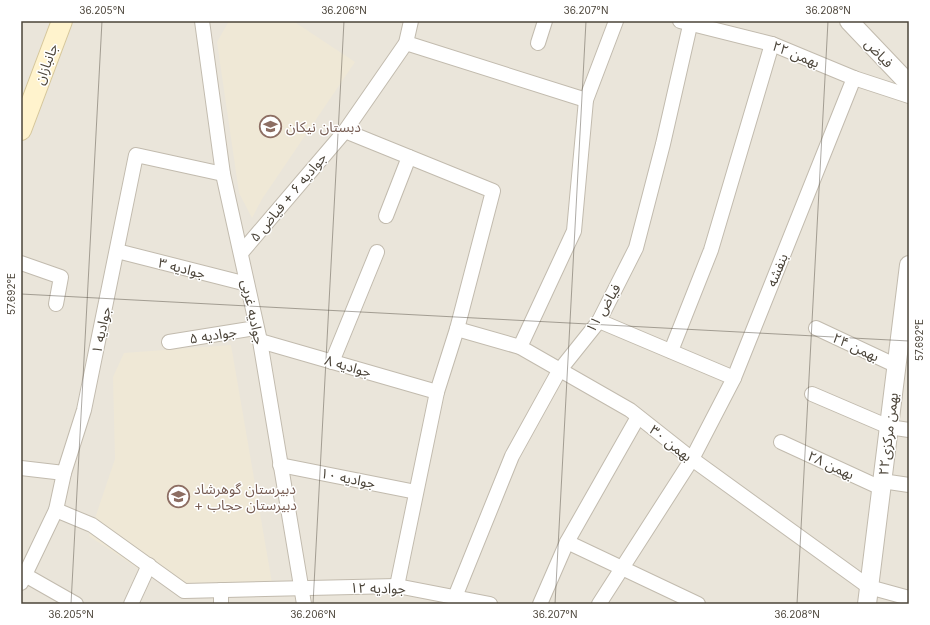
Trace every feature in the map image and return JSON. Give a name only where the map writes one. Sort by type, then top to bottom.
[{"type":"main road","name":"جانبازان","points":[[21,130],[62,21]]},
{"type":"street","name":"جوادیه غربی","points":[[202,21],[223,174],[258,334],[300,589],[304,604]]},
{"type":"street","name":"جوادیه ۶ + فیاض ۵","points":[[241,253],[345,131],[406,43],[411,21]]},
{"type":"street","points":[[538,44],[545,21]]},
{"type":"street","points":[[520,347],[574,231],[586,100],[616,21]]},
{"type":"street","name":"فیاض","points":[[849,21],[909,84]]},
{"type":"street","name":"بهمن ۲۲","points":[[687,22],[772,44],[854,78],[909,96]]},
{"type":"street","name":"فیاض ۱۱","points":[[455,597],[512,456],[559,371],[599,321],[636,248],[663,144],[687,22]]},
{"type":"street","points":[[406,43],[586,100]]},
{"type":"street","points":[[670,351],[711,250],[772,44]]},
{"type":"street","name":"بنفشه","points":[[599,604],[692,459],[734,378],[854,78]]},
{"type":"street","points":[[345,131],[493,191],[457,329],[437,392],[397,586]]},
{"type":"street","name":"جوادیه ۱","points":[[23,579],[56,510],[64,473],[84,410],[136,155],[223,174]]},
{"type":"street","points":[[386,216],[409,157]]},
{"type":"street","name":"جوادیه ۳","points":[[117,251],[247,284]]},
{"type":"street","points":[[332,362],[376,252]]},
{"type":"street","points":[[21,263],[61,277],[56,304]]},
{"type":"street","name":"۲۲بهمن مرکزی","points":[[868,595],[909,265]]},
{"type":"street","points":[[599,321],[734,378]]},
{"type":"street","name":"بهمن ۲۴","points":[[816,328],[896,366]]},
{"type":"street","name":"بهمن ۳۰","points":[[457,329],[520,347],[559,371],[630,410],[868,595]]},
{"type":"street","name":"جوادیه ۸","points":[[258,334],[332,362],[437,392]]},
{"type":"street","name":"جوادیه ۵","points":[[169,342],[258,334]]},
{"type":"street","points":[[812,394],[889,427],[909,430]]},
{"type":"street","points":[[540,604],[567,542],[638,417]]},
{"type":"street","name":"بهمن ۲۸","points":[[781,442],[882,485],[909,485]]},
{"type":"street","name":"جوادیه ۱۰","points":[[280,465],[416,492]]},
{"type":"street","points":[[21,468],[64,473]]},
{"type":"street","name":"جوادیه ۱۲","points":[[56,510],[92,525],[184,591],[221,597],[300,589],[397,586],[490,604]]},
{"type":"street","points":[[567,542],[698,604]]},
{"type":"street","points":[[131,604],[149,565]]},
{"type":"street","points":[[23,579],[76,604]]},
{"type":"street","points":[[868,595],[909,598]]},
{"type":"shaded area","points":[[21,21],[909,21],[909,604],[21,604]]},
{"type":"shaded area","name":"دبستان نیکان","points":[[229,21],[293,21],[355,62],[262,199],[252,218],[239,193],[217,42]]},
{"type":"shaded area","name":"دبیرستان گوهرشاد + دبیرستان حجاب","points":[[231,345],[272,583],[177,594],[89,536],[115,459],[113,377],[124,353]]},
{"type":"place","name":"دبستان نیکان","points":[[270,127]]},
{"type":"place","name":"دبیرستان گوهرشاد + دبیرستان حجاب","points":[[179,497]]}]
